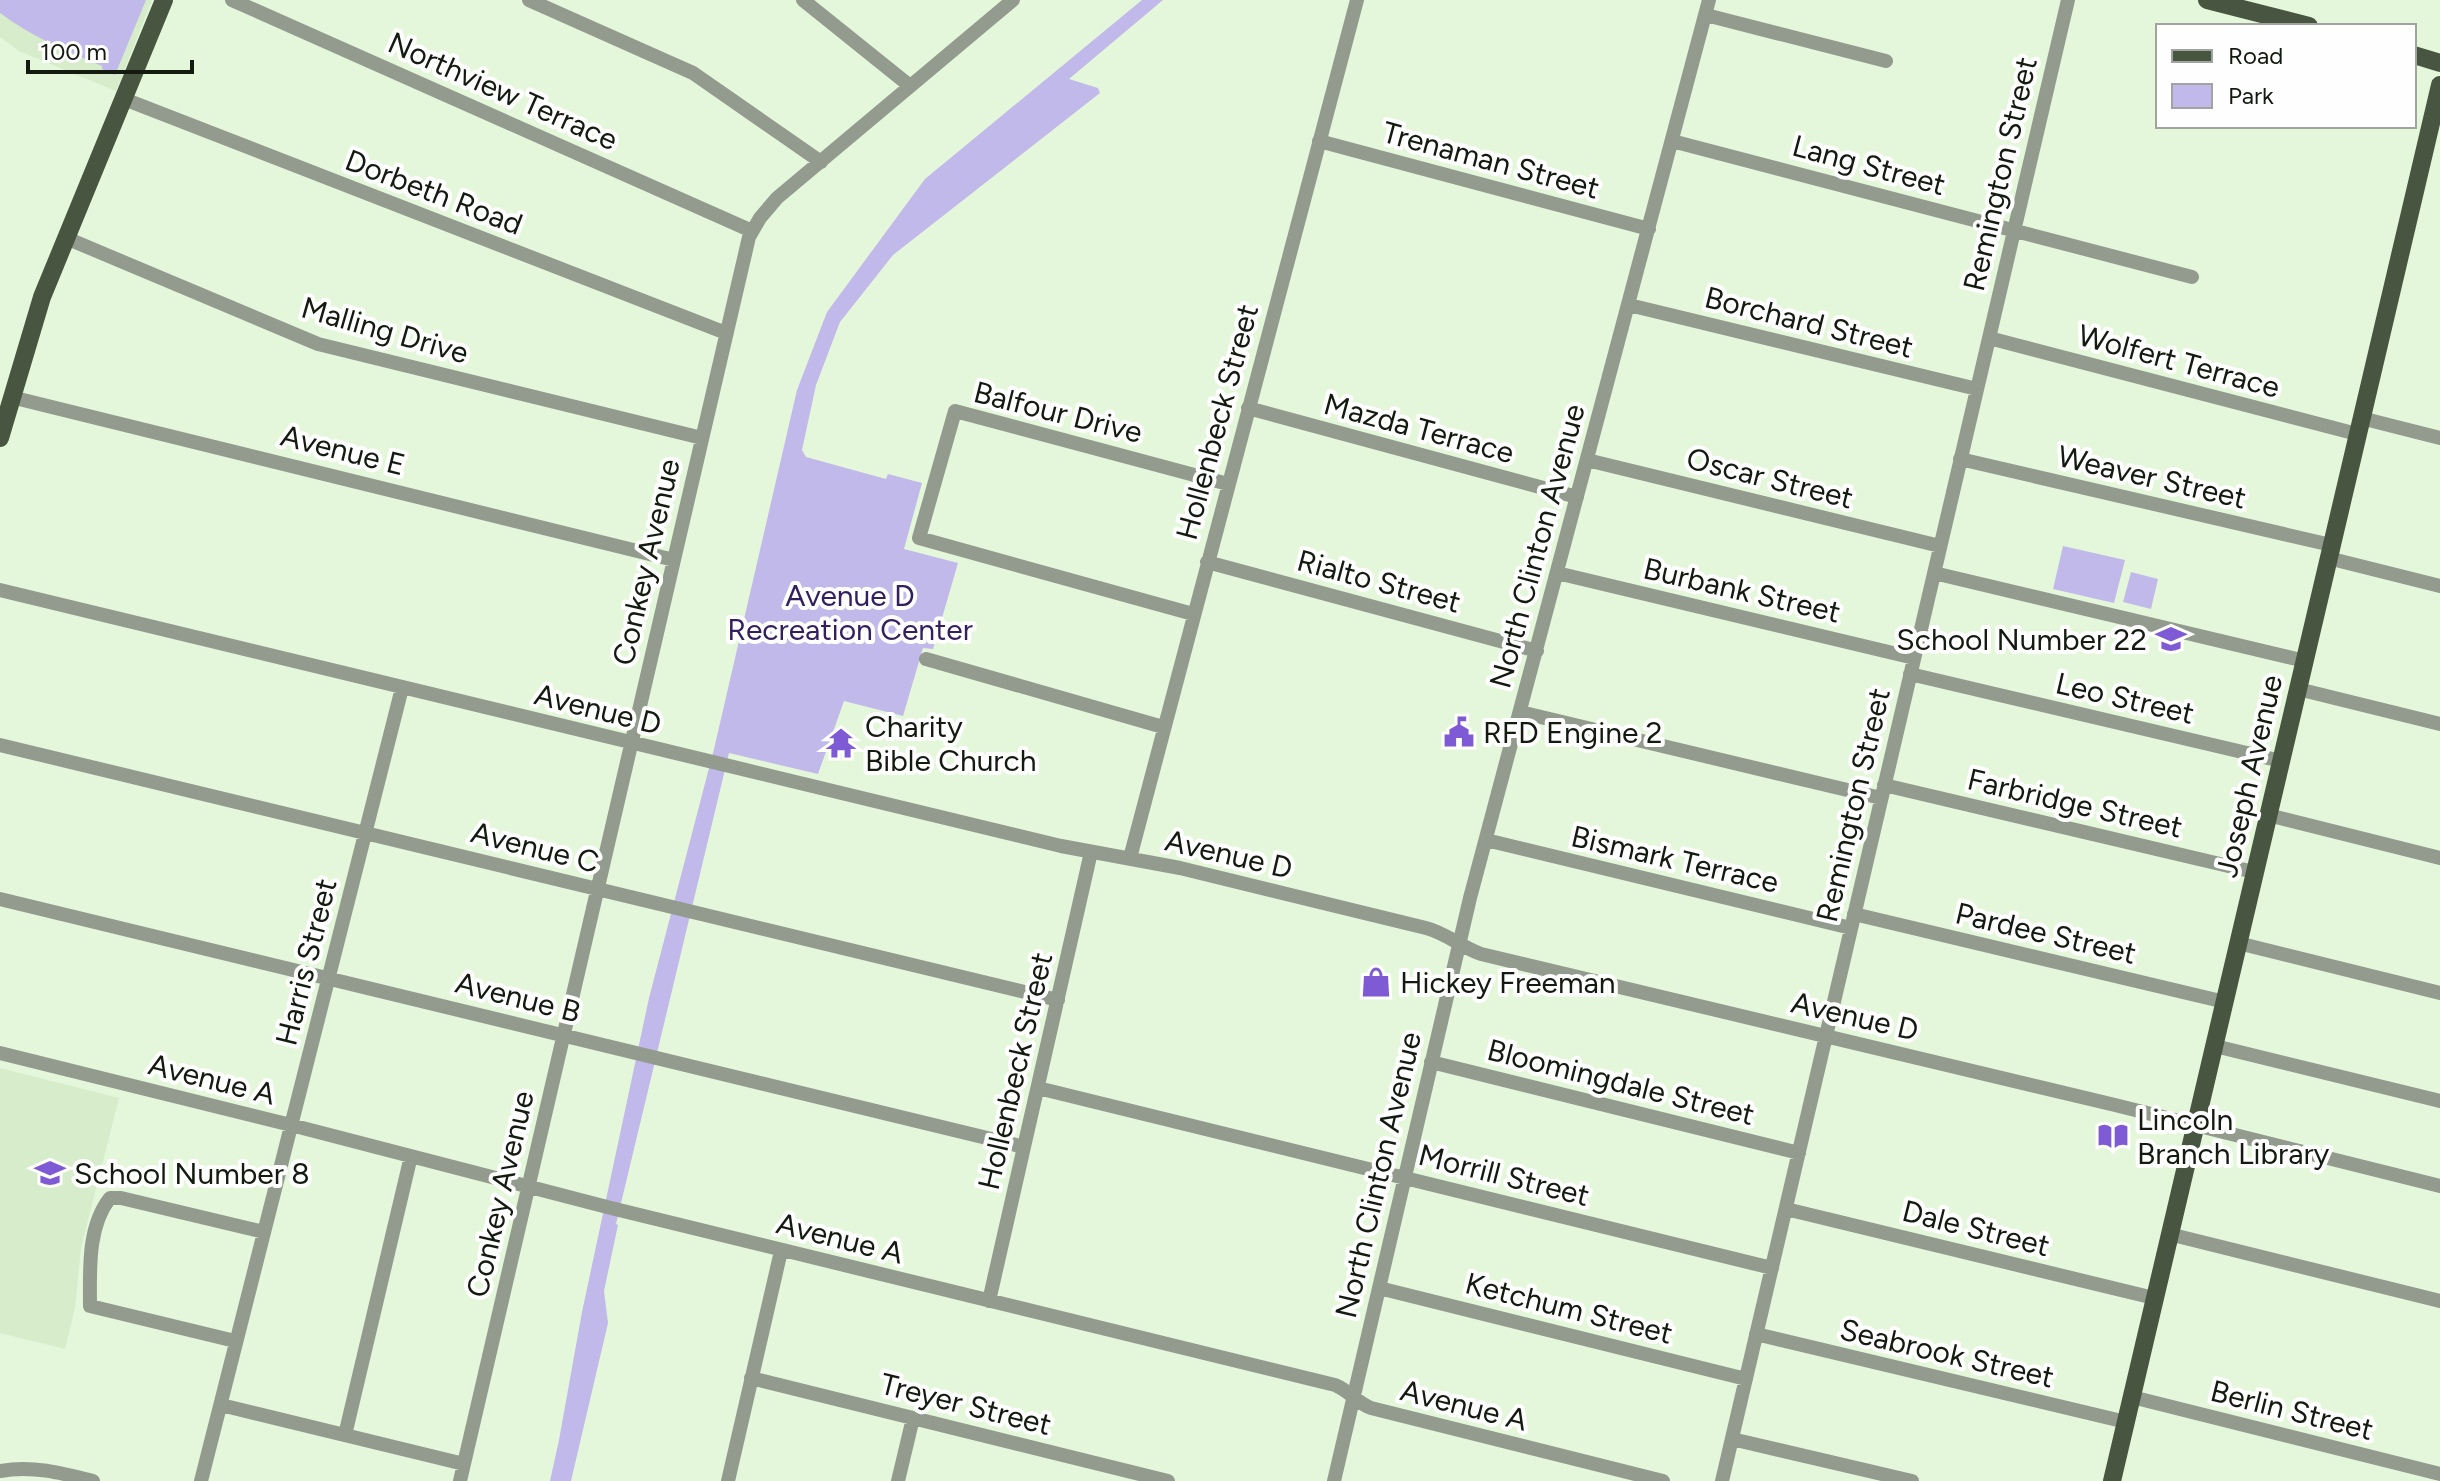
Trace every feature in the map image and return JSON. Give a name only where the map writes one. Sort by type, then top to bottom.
[{"type":"main road","points":[[0,438],[5,395],[164,0]]},
{"type":"main road","points":[[2207,0],[2301,24]]},
{"type":"main road","points":[[2416,56],[2440,63]]},
{"type":"main road","name":"Joseph Avenue","points":[[2112,1481],[2440,85]]},
{"type":"street","name":"Northview Terrace","points":[[232,0],[752,231]]},
{"type":"street","points":[[529,0],[693,73],[821,162]]},
{"type":"street","points":[[803,0],[910,86]]},
{"type":"street","name":"Conkey Avenue","points":[[460,1481],[752,231],[777,198],[1013,0]]},
{"type":"street","name":"Hollenbeck Street","points":[[1130,858],[1357,0]]},
{"type":"street","name":"Remington Street","points":[[1722,1481],[2068,0]]},
{"type":"street","points":[[1708,7],[1886,61]]},
{"type":"street","name":"North Clinton Avenue","points":[[1334,1481],[1459,944],[1708,7]]},
{"type":"street","name":"Dorbeth Road","points":[[124,99],[726,333]]},
{"type":"street","name":"Trenaman Street","points":[[1319,141],[1649,229]]},
{"type":"street","name":"Lang Street","points":[[1672,141],[2192,277]]},
{"type":"street","name":"Malling Drive","points":[[66,238],[318,344],[702,438]]},
{"type":"street","name":"Borchard Street","points":[[1629,305],[1977,389]]},
{"type":"street","name":"Wolfert Terrace","points":[[1989,338],[2359,426],[2440,438]]},
{"type":"street","name":"Avenue E","points":[[5,395],[674,560]]},
{"type":"street","name":"Mazda Terrace","points":[[1248,408],[1577,497]]},
{"type":"street","name":"Balfour Drive","points":[[1193,614],[919,538],[955,411],[1228,484]]},
{"type":"street","name":"Weaver Street","points":[[1960,459],[2330,552],[2440,586]]},
{"type":"street","name":"Oscar Street","points":[[1587,460],[1940,546]]},
{"type":"street","name":"Rialto Street","points":[[1207,562],[1537,651]]},
{"type":"street","name":"Burbank Street","points":[[1557,573],[1914,658]]},
{"type":"street","points":[[1934,573],[2305,661]]},
{"type":"street","name":"Avenue D","points":[[0,590],[631,744],[1091,852],[1185,869],[1434,930],[1481,954],[2440,1186]]},
{"type":"street","points":[[926,659],[1163,727]]},
{"type":"street","name":"Leo Street","points":[[1910,674],[2281,761]]},
{"type":"street","name":"Harris Street","points":[[201,1481],[402,688]]},
{"type":"street","points":[[2298,689],[2440,724]]},
{"type":"street","name":"Farbridge Street","points":[[1520,712],[2254,872]]},
{"type":"street","name":"Avenue C","points":[[0,745],[1058,1000]]},
{"type":"street","points":[[2268,815],[2440,858]]},
{"type":"street","name":"Bismark Terrace","points":[[1486,840],[1853,921]]},
{"type":"street","name":"Hollenbeck Street","points":[[989,1301],[1091,852]]},
{"type":"street","name":"Avenue B","points":[[0,899],[1024,1147]]},
{"type":"street","name":"Pardee Street","points":[[1853,921],[2225,1002]]},
{"type":"street","points":[[2238,943],[2440,993]]},
{"type":"street","points":[[2215,1046],[2440,1101]]},
{"type":"street","name":"Avenue A","points":[[0,1053],[781,1251],[1335,1385],[1371,1408],[1663,1481]]},
{"type":"street","name":"Bloomingdale Street","points":[[1431,1062],[1799,1153]]},
{"type":"street","name":"Morrill Street","points":[[1038,1088],[1772,1268]]},
{"type":"street","points":[[345,1435],[411,1156]]},
{"type":"street","points":[[235,1341],[90,1306],[90,1255],[102,1209],[114,1197],[264,1232]]},
{"type":"street","name":"Dale Street","points":[[1786,1209],[2154,1298]]},
{"type":"street","points":[[2169,1234],[2440,1301]]},
{"type":"street","points":[[728,1481],[781,1251]]},
{"type":"street","name":"Ketchum Street","points":[[1379,1288],[1746,1379]]},
{"type":"street","name":"Seabrook Street","points":[[1756,1334],[2126,1422]]},
{"type":"street","name":"Treyer Street","points":[[751,1378],[1168,1481]]},
{"type":"street","name":"Berlin Street","points":[[2132,1397],[2440,1474]]},
{"type":"street","points":[[221,1405],[464,1464]]},
{"type":"street","points":[[898,1481],[913,1418]]},
{"type":"street","points":[[1732,1439],[1912,1481]]},
{"type":"street","points":[[0,1471],[41,1469],[93,1481]]},
{"type":"shaded area","points":[[0,0],[152,0],[116,91],[19,51],[0,37]]},
{"type":"shaded area","name":"School Number 8","points":[[0,1068],[119,1098],[81,1248],[75,1308],[65,1349],[0,1333]]},
{"type":"green space","points":[[0,0],[146,0],[115,75],[12,22],[0,13]]},
{"type":"green space","name":"Avenue D Recreation Center","points":[[1142,0],[1163,0],[1069,79],[1098,88],[1100,93],[893,255],[840,322],[816,385],[802,450],[806,457],[886,479],[888,474],[922,483],[904,549],[958,563],[933,649],[923,648],[903,716],[844,701],[818,774],[729,753],[616,1224],[604,1291],[608,1323],[571,1481],[550,1481],[582,1312],[649,998],[714,749],[797,390],[827,312],[925,179]]},
{"type":"green space","points":[[2063,546],[2125,560],[2114,603],[2053,589]]},
{"type":"green space","points":[[2131,572],[2158,579],[2151,609],[2123,602]]},
{"type":"place","name":"School Number 22","points":[[2171,639]]},
{"type":"place","name":"RFD Engine 2","points":[[1459,732]]},
{"type":"place","name":"Charity Bible Church","points":[[841,743]]},
{"type":"place","name":"Hickey Freeman","points":[[1376,982]]},
{"type":"place","name":"Lincoln Branch Library","points":[[2113,1136]]},
{"type":"place","name":"School Number 8","points":[[50,1173]]}]
